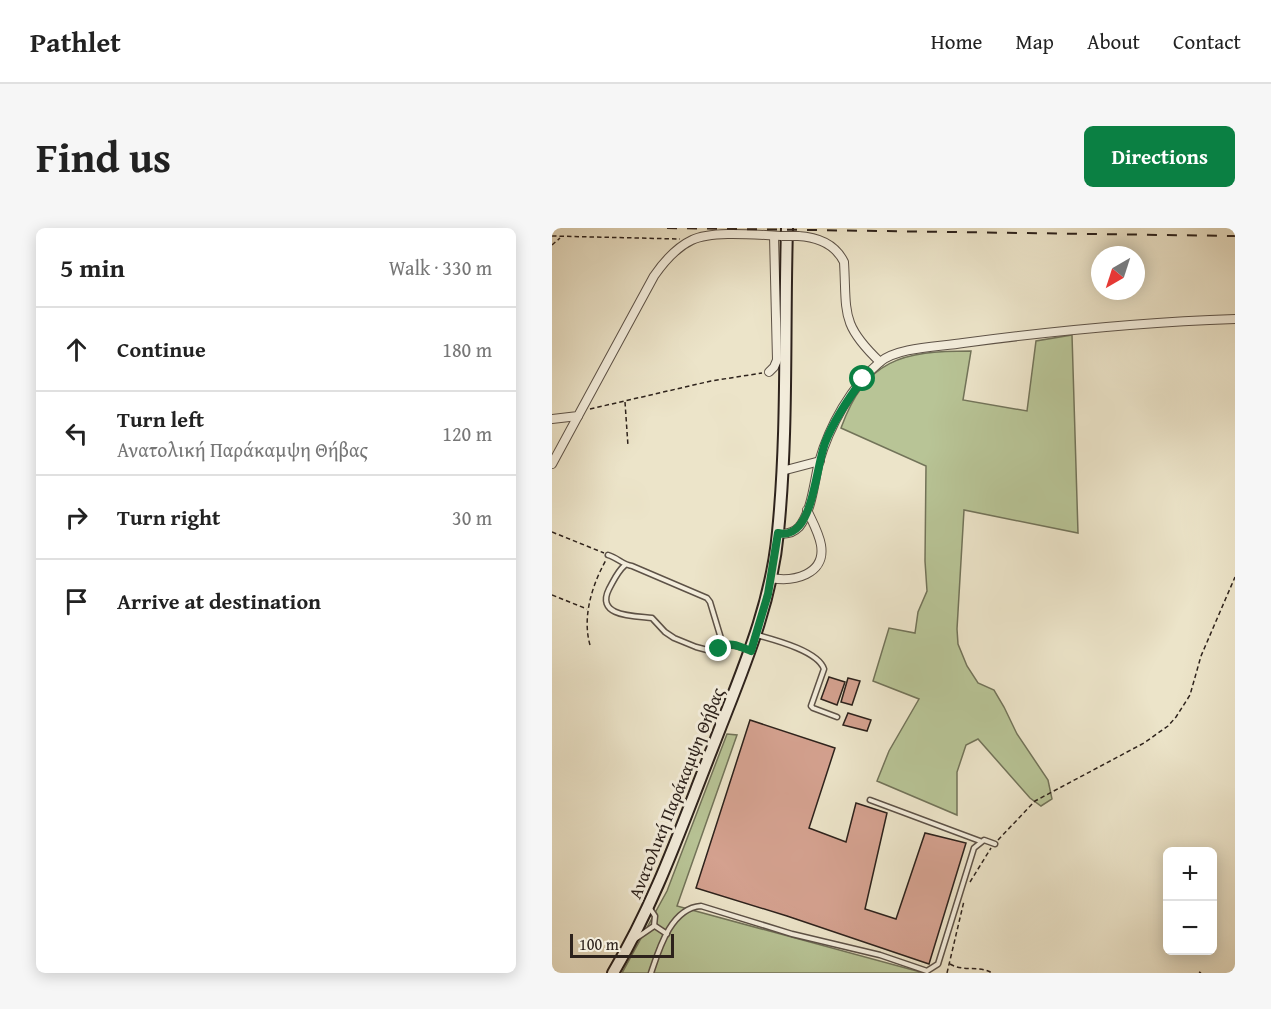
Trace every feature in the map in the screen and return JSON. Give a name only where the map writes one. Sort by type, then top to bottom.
[{"type":"main road","name":"Ανατολική Παράκαμψη Θήβας","points":[[613,973],[649,907],[757,635],[771,578],[778,533],[787,362],[781,233]]},
{"type":"street","points":[[769,372],[777,360],[781,233]]},
{"type":"street","points":[[552,464],[654,276],[669,258],[692,240],[723,235],[781,233],[816,239],[832,246],[844,262],[846,314],[849,323],[860,341],[880,362]]},
{"type":"street","points":[[778,533],[786,535],[792,532],[803,520],[826,442],[847,401],[863,379],[888,356],[908,351],[1086,328],[1235,319]]},
{"type":"street","points":[[552,419],[579,413]]},
{"type":"street","points":[[782,471],[820,461]]},
{"type":"street","points":[[771,578],[792,580],[801,578],[812,571],[820,558],[821,547],[807,510]]},
{"type":"lane","points":[[608,555],[618,559],[624,565],[632,566],[707,598],[723,645]]},
{"type":"lane","points":[[624,565],[605,597],[610,609],[635,618],[652,618],[665,632],[696,647],[711,651],[723,645],[738,646],[751,651]]},
{"type":"lane","points":[[757,635],[814,656],[824,665],[811,705],[813,708],[837,717]]},
{"type":"lane","points":[[870,800],[980,842]]},
{"type":"lane","points":[[651,973],[660,947],[678,918],[693,907],[701,906],[792,934],[880,955],[927,971],[933,969],[938,964],[974,848],[984,840],[995,844]]},
{"type":"lane","points":[[631,942],[654,926],[655,916],[649,907]]},
{"type":"lane","points":[[654,926],[667,934]]},
{"type":"path","points":[[552,236],[692,240]]},
{"type":"path","points":[[552,245],[560,238]]},
{"type":"path","points":[[579,413],[711,381],[769,372]]},
{"type":"path","points":[[625,402],[628,446]]},
{"type":"path","points":[[552,532],[608,555],[592,589],[588,636],[590,645]]},
{"type":"path","points":[[969,883],[995,844],[1035,801],[1143,743],[1159,733],[1176,717],[1190,695],[1201,656],[1235,577]]},
{"type":"path","points":[[552,595],[589,610]]},
{"type":"path","points":[[947,973],[965,897]]},
{"type":"path","points":[[950,964],[959,968],[978,968],[992,973]]},
{"type":"green space","points":[[1072,335],[1078,533],[964,510],[957,629],[958,644],[967,666],[978,683],[994,690],[1017,734],[1048,780],[1052,799],[1041,806],[1030,798],[978,739],[966,745],[957,772],[957,815],[877,781],[889,751],[919,699],[873,681],[889,628],[915,633],[918,612],[927,591],[926,466],[841,428],[862,387],[875,373],[906,357],[925,353],[971,351],[963,400],[1027,411],[1036,341]]},
{"type":"green space","points":[[727,734],[737,735],[677,906],[924,973],[622,973],[667,891]]},
{"type":"building","points":[[829,677],[845,682],[837,705],[821,699]]},
{"type":"building","points":[[848,678],[860,681],[852,705],[841,702]]},
{"type":"building","points":[[848,713],[871,720],[867,731],[843,725]]},
{"type":"building","points":[[750,720],[835,748],[809,828],[846,842],[856,803],[887,813],[865,909],[896,919],[925,833],[966,843],[929,964],[696,888]]},
{"type":"railway","points":[[667,228],[1235,236]]},
{"type":"route","points":[[719,649],[723,645],[731,645],[751,651],[763,616],[778,533],[786,535],[792,532],[803,520],[826,442],[847,401],[863,379]]}]
